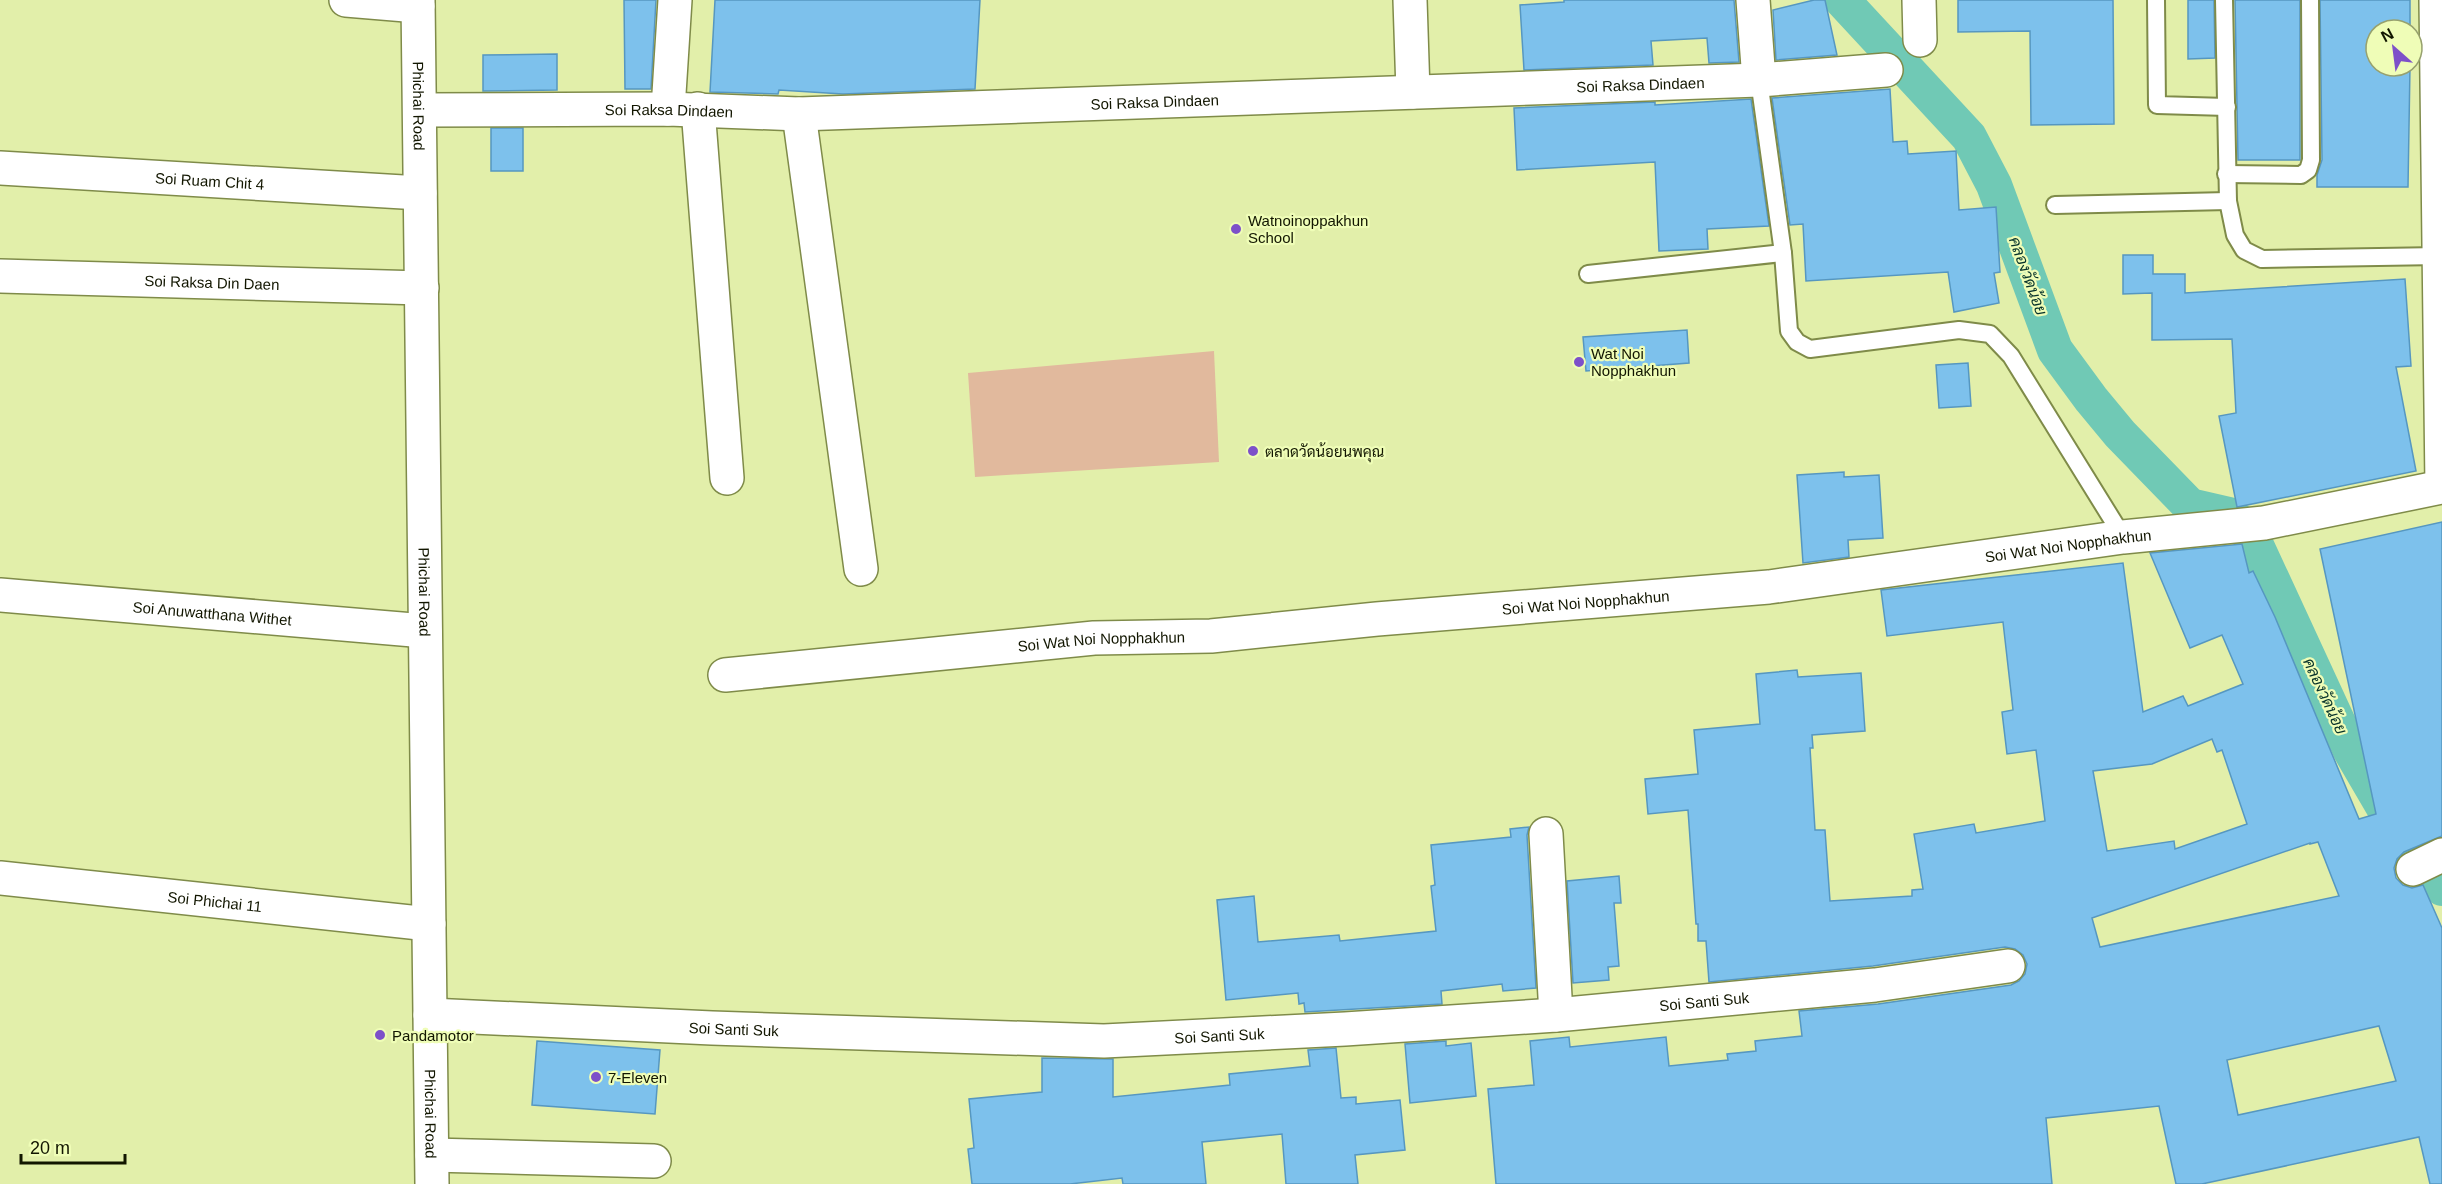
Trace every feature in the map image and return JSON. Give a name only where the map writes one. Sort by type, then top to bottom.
[{"type":"street","points":[[346,0],[418,3]]},
{"type":"street","points":[[675,0],[683,109],[727,478]]},
{"type":"street","points":[[1410,0],[1413,92]]},
{"type":"street","points":[[1754,0],[1759,80]]},
{"type":"street","points":[[1919,0],[1920,40]]},
{"type":"street","points":[[2436,0],[2442,487]]},
{"type":"street","name":"Phichai Road","points":[[418,3],[432,1170]]},
{"type":"street","name":"Soi Raksa Dindaen","points":[[421,110],[683,109],[799,114],[1759,80],[1886,70]]},
{"type":"street","points":[[799,114],[861,569]]},
{"type":"street","name":"Soi Ruam Chit 4","points":[[0,168],[420,193]]},
{"type":"street","name":"Soi Raksa Din Daen","points":[[0,276],[422,288]]},
{"type":"street","name":"Soi Wat Noi Nopphakhun","points":[[725,675],[1094,638],[1212,636],[1377,619],[1769,587],[2122,537],[2264,523],[2442,487]]},
{"type":"street","name":"Soi Anuwatthana Withet","points":[[0,595],[425,632]]},
{"type":"street","points":[[1546,834],[1556,1015]]},
{"type":"street","points":[[2413,869],[2442,855]]},
{"type":"street","name":"Soi Phichai 11","points":[[0,878],[429,924]]},
{"type":"street","name":"Soi Santi Suk","points":[[430,1015],[712,1028],[1104,1041],[1345,1029],[1556,1015],[1875,985],[2008,966]]},
{"type":"street","points":[[432,1170],[654,1161]]},
{"type":"lane","points":[[2156,0],[2157,105],[2227,107]]},
{"type":"lane","points":[[2224,0],[2228,201],[2235,235],[2244,250],[2262,259],[2440,256]]},
{"type":"lane","points":[[2226,174],[2301,175],[2308,170],[2311,160],[2310,0]]},
{"type":"lane","points":[[1759,80],[1783,253],[1789,330],[1797,342],[1810,349],[1959,330],[1990,334],[2011,356],[2122,537]]},
{"type":"lane","points":[[2055,205],[2228,201]]},
{"type":"lane","points":[[1588,274],[1783,253]]},
{"type":"shaded area","points":[[1214,351],[1219,462],[975,477],[968,373]]},
{"type":"building","points":[[624,0],[656,0],[651,89],[625,89]]},
{"type":"building","points":[[715,0],[980,0],[975,89],[843,94],[779,90],[778,94],[710,92]]},
{"type":"building","points":[[1564,0],[1734,0],[1739,62],[1709,63],[1707,38],[1651,41],[1653,65],[1524,70],[1520,5],[1564,2]]},
{"type":"building","points":[[1814,0],[1825,0],[1837,55],[1776,60],[1773,10]]},
{"type":"building","points":[[1958,0],[2113,0],[2114,124],[2031,125],[2030,31],[1958,32]]},
{"type":"building","points":[[2188,0],[2214,0],[2215,58],[2188,59]]},
{"type":"building","points":[[2235,0],[2300,0],[2300,160],[2238,160]]},
{"type":"building","points":[[2320,0],[2410,0],[2410,18],[2364,18],[2364,78],[2410,78],[2408,187],[2317,187],[2317,175],[2322,160]]},
{"type":"building","points":[[557,54],[557,90],[483,91],[483,55]]},
{"type":"building","points":[[1890,89],[1893,142],[1907,141],[1908,154],[1956,151],[1959,210],[1996,207],[2000,272],[1994,273],[1999,303],[1954,312],[1948,272],[1806,281],[1803,224],[1790,225],[1772,98]]},
{"type":"building","points":[[1751,99],[1769,226],[1707,229],[1708,249],[1659,251],[1655,162],[1517,170],[1514,108],[1655,102],[1655,105]]},
{"type":"building","points":[[491,128],[523,128],[523,171],[491,171]]},
{"type":"building","points":[[2123,255],[2153,255],[2153,274],[2185,274],[2185,293],[2405,279],[2411,366],[2396,367],[2416,471],[2237,507],[2219,416],[2236,413],[2232,339],[2152,340],[2152,293],[2123,294]]},
{"type":"building","points":[[1687,330],[1689,363],[1586,371],[1583,337]]},
{"type":"building","points":[[1968,363],[1971,406],[1939,408],[1936,365]]},
{"type":"building","points":[[1844,472],[1844,477],[1879,475],[1883,538],[1848,540],[1849,557],[1803,563],[1797,475]]},
{"type":"building","points":[[2442,522],[2442,836],[2404,852],[2397,859],[2394,868],[2396,878],[2403,885],[2412,888],[2423,885],[2442,928],[2442,1184],[2430,1184],[2419,1137],[2202,1184],[2176,1184],[2159,1106],[2046,1118],[2052,1184],[1496,1184],[1488,1089],[1534,1085],[1530,1041],[1569,1037],[1570,1047],[1666,1037],[1669,1066],[1728,1060],[1727,1054],[1756,1051],[1755,1041],[1802,1036],[1799,1011],[1878,1004],[2011,985],[2025,974],[2027,964],[2023,955],[2015,949],[2005,947],[1873,966],[1709,982],[1706,941],[1698,941],[1688,810],[1648,814],[1645,779],[1698,774],[1694,730],[1760,724],[1756,674],[1797,670],[1798,677],[1861,673],[1865,731],[1812,735],[1813,748],[1810,748],[1815,830],[1825,830],[1830,901],[1912,896],[1912,890],[1923,889],[1914,834],[1974,824],[1976,833],[2045,821],[2036,750],[2007,754],[2002,712],[2013,710],[2003,622],[1887,636],[1881,590],[2123,563],[2143,712],[2183,696],[2188,706],[2243,684],[2222,635],[2190,648],[2150,553],[2242,544],[2249,573],[2253,571],[2275,617],[2359,819],[2376,814],[2320,549]],"holes":[[[2212,739],[2217,752],[2222,750],[2247,824],[2175,849],[2174,841],[2107,851],[2093,771],[2152,764]],[[2318,842],[2339,896],[2100,947],[2092,918]],[[2379,1026],[2396,1081],[2238,1115],[2227,1060]]]},
{"type":"building","points":[[1529,827],[1527,835],[1536,988],[1503,991],[1502,984],[1441,991],[1442,1004],[1305,1012],[1304,1003],[1299,1004],[1298,993],[1226,1000],[1217,900],[1254,896],[1258,942],[1339,935],[1340,941],[1436,931],[1431,886],[1435,885],[1431,845],[1511,837],[1510,829]]},
{"type":"building","points":[[1619,876],[1621,903],[1614,903],[1619,966],[1608,967],[1609,980],[1573,983],[1567,881]]},
{"type":"building","name":"7-Eleven","points":[[537,1041],[660,1050],[655,1114],[532,1105]]},
{"type":"building","points":[[1446,1041],[1446,1046],[1471,1043],[1476,1096],[1410,1103],[1405,1044]]},
{"type":"building","points":[[1336,1048],[1341,1098],[1356,1097],[1356,1104],[1400,1100],[1405,1150],[1355,1155],[1358,1184],[1286,1184],[1282,1134],[1202,1142],[1206,1184],[1123,1184],[1122,1178],[1070,1184],[972,1184],[968,1149],[974,1148],[969,1099],[1042,1092],[1042,1058],[1113,1059],[1113,1097],[1230,1085],[1229,1074],[1310,1066],[1308,1050]]},
{"type":"waterway","name":"คลองวัดน้อย","points":[[1842,0],[1969,137],[1994,185],[2055,350],[2091,399],[2120,434],[2190,506],[2229,515],[2238,521]]},
{"type":"waterway","name":"คลองวัดน้อย","points":[[2246,528],[2351,751],[2414,859]]},
{"type":"waterway","name":"คลองวัดน้อย","points":[[2422,872],[2442,888]]},
{"type":"place","name":"Watnoinoppakhun School","points":[[1236,229]]},
{"type":"place","name":"Wat Noi Nopphakhun","points":[[1579,362]]},
{"type":"place","name":"ตลาดวัดน้อยนพคุณ","points":[[1253,451]]},
{"type":"place","name":"Pandamotor","points":[[380,1035]]},
{"type":"place","name":"7-Eleven","points":[[596,1077]]}]
